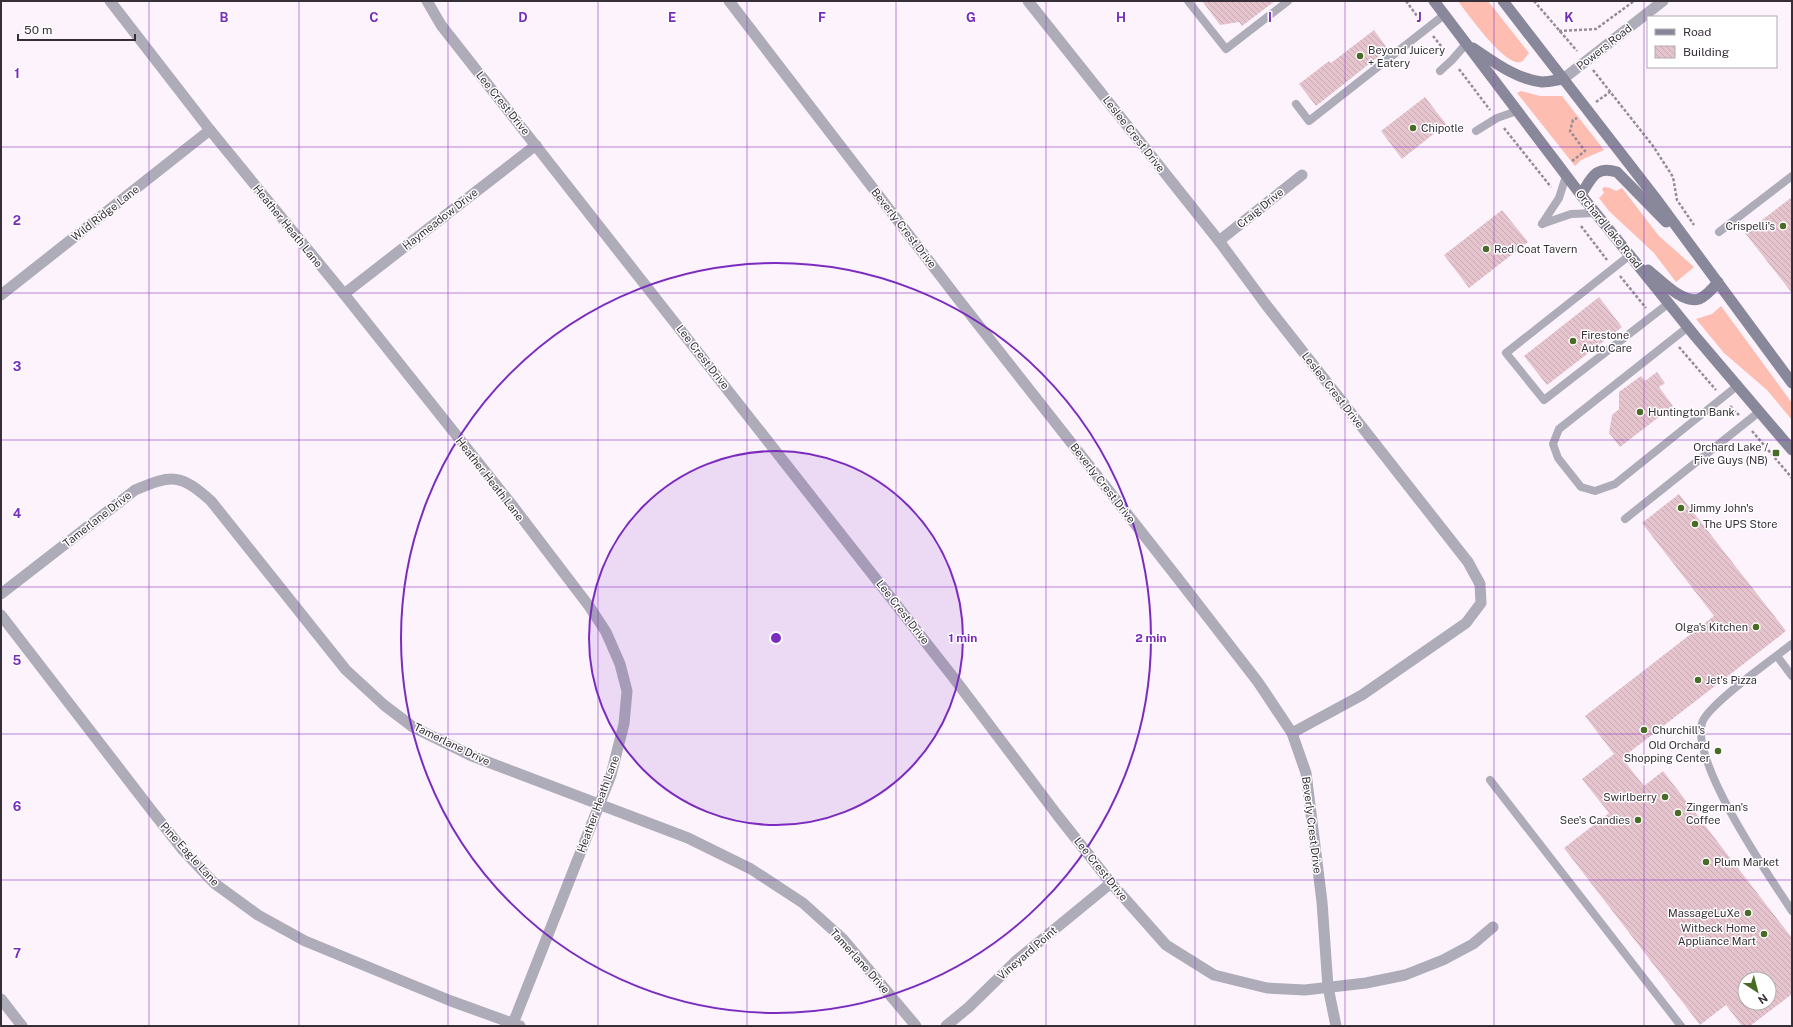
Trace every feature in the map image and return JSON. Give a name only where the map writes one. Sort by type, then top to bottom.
[{"type":"main road","name":"Orchard Lake Road","points":[[1434,1],[1581,195],[1688,327],[1792,450]]},
{"type":"main road","points":[[1503,1],[1695,251],[1792,383]]},
{"type":"main road","points":[[1466,44],[1490,60],[1522,77],[1543,82],[1563,79]]},
{"type":"main road","points":[[1581,195],[1591,178],[1600,171],[1607,169],[1617,172],[1695,251]]},
{"type":"main road","points":[[1632,257],[1678,295],[1688,300],[1700,298],[1718,282]]},
{"type":"street","name":"Heather Heath Lane","points":[[110,1],[210,130],[344,294],[512,505],[589,606],[606,632],[620,664],[627,691],[624,724],[611,775],[515,1025]]},
{"type":"street","name":"Lee Crest Drive","points":[[427,1],[441,25],[953,677],[1058,816],[1111,883],[1166,945],[1214,975],[1267,988],[1305,990],[1366,983],[1405,975],[1443,960],[1473,944],[1492,928]]},
{"type":"street","name":"Beverly Crest Drive","points":[[729,1],[962,304],[1205,613],[1258,682],[1292,732],[1306,773],[1322,902],[1328,987],[1336,1026]]},
{"type":"street","name":"Leslee Crest Drive","points":[[1028,1],[1219,241],[1272,312],[1468,562],[1480,584],[1481,603],[1466,623],[1362,695],[1292,732]]},
{"type":"street","name":"Powers Road","points":[[1563,79],[1663,1]]},
{"type":"street","name":"Wild Ridge Lane","points":[[1,295],[210,130]]},
{"type":"street","name":"Haymeadow Drive","points":[[344,294],[536,145]]},
{"type":"street","name":"Craig Drive","points":[[1219,241],[1302,175]]},
{"type":"street","name":"Tamerlane Drive","points":[[1,594],[135,490],[158,480],[180,479],[195,486],[211,501],[310,627],[346,670],[384,705],[413,727],[472,756],[599,806],[688,838],[751,869],[803,903],[843,939],[916,1026]]},
{"type":"street","name":"Pine Eagle Lane","points":[[1,615],[152,811],[183,850],[214,884],[258,915],[305,941],[515,1025]]},
{"type":"street","name":"Vineyard Point","points":[[946,1026],[969,1008],[1017,960],[1111,883]]},
{"type":"street","points":[[1,999],[22,1026]]},
{"type":"lane","points":[[1188,1],[1226,49],[1288,1]]},
{"type":"lane","points":[[1296,104],[1309,121],[1444,15]]},
{"type":"lane","points":[[1440,71],[1466,44]]},
{"type":"lane","points":[[1476,131],[1497,118],[1517,111]]},
{"type":"lane","points":[[1566,176],[1560,198],[1542,224],[1571,214],[1595,212]]},
{"type":"lane","points":[[1719,232],[1792,176]]},
{"type":"lane","points":[[1632,257],[1614,268],[1506,353],[1544,400],[1669,303]]},
{"type":"lane","points":[[1688,327],[1559,430],[1553,444],[1558,458],[1581,487],[1595,491],[1615,484],[1738,386]]},
{"type":"lane","points":[[1624,519],[1759,412]]},
{"type":"lane","points":[[1792,644],[1716,703],[1702,723],[1702,749],[1716,785],[1751,849],[1792,911]]},
{"type":"lane","points":[[1777,656],[1792,676]]},
{"type":"lane","points":[[1490,780],[1681,1026]]},
{"type":"path","points":[[1406,1],[1560,198]]},
{"type":"path","points":[[1534,1],[1586,61],[1654,146],[1673,177],[1677,200],[1697,230]]},
{"type":"path","points":[[1559,31],[1596,29],[1634,1]]},
{"type":"path","points":[[1605,96],[1610,92]]},
{"type":"path","points":[[1573,160],[1585,151],[1570,131],[1573,120],[1579,116]]},
{"type":"path","points":[[1571,214],[1653,316]]},
{"type":"path","points":[[1672,339],[1792,478]]},
{"type":"shaded area","points":[[1458,1],[1488,1],[1529,53],[1523,61],[1514,61],[1496,48]]},
{"type":"shaded area","points":[[1521,91],[1540,96],[1562,96],[1604,150],[1581,160],[1575,166],[1517,93]]},
{"type":"shaded area","points":[[1604,187],[1616,191],[1622,188],[1659,236],[1694,267],[1676,282],[1654,253],[1609,211],[1599,198],[1604,193],[1602,189]]},
{"type":"shaded area","points":[[1721,306],[1792,403],[1792,420],[1767,390],[1724,353],[1696,319],[1712,314]]},
{"type":"building","points":[[1202,1],[1275,1],[1242,26],[1239,22],[1220,25]]},
{"type":"building","points":[[1374,30],[1388,49],[1316,106],[1299,84],[1329,61],[1331,63]]},
{"type":"building","name":"Chipotle","points":[[1425,97],[1446,124],[1402,159],[1381,131]]},
{"type":"building","points":[[1792,197],[1792,293],[1745,233]]},
{"type":"building","name":"Red Coat Tavern","points":[[1502,210],[1528,242],[1469,288],[1444,255]]},
{"type":"building","name":"Firestone Auto Care","points":[[1599,297],[1622,327],[1547,385],[1524,356]]},
{"type":"building","name":"Huntington Bank","points":[[1657,372],[1665,383],[1659,387],[1673,406],[1620,447],[1609,433],[1612,415],[1619,409],[1619,392],[1641,376],[1645,381]]},
{"type":"building","points":[[1679,494],[1786,631],[1622,758],[1644,786],[1663,771],[1792,938],[1792,994],[1777,1005],[1777,971],[1737,971],[1737,1011],[1770,1011],[1750,1026],[1742,1026],[1726,1005],[1700,1025],[1564,848],[1609,813],[1582,779],[1614,754],[1585,716],[1714,616],[1642,523]]},
{"type":"place","name":"Beyond Juicery + Eatery","points":[[1360,56]]},
{"type":"place","name":"Chipotle","points":[[1413,128]]},
{"type":"place","name":"Crispelli's","points":[[1783,226]]},
{"type":"place","name":"Red Coat Tavern","points":[[1486,249]]},
{"type":"place","name":"Firestone Auto Care","points":[[1573,341]]},
{"type":"place","name":"Huntington Bank","points":[[1640,412]]},
{"type":"place","name":"Orchard Lake / Five Guys (NB)","points":[[1776,453]]},
{"type":"place","name":"Jimmy John's","points":[[1681,508]]},
{"type":"place","name":"The UPS Store","points":[[1695,524]]},
{"type":"place","name":"Olga's Kitchen","points":[[1756,627]]},
{"type":"place","name":"Jet's Pizza","points":[[1698,680]]},
{"type":"place","name":"Churchill's","points":[[1644,730]]},
{"type":"place","name":"Old Orchard Shopping Center","points":[[1718,751]]},
{"type":"place","name":"Swirlberry","points":[[1665,797]]},
{"type":"place","name":"Zingerman's Coffee","points":[[1678,813]]},
{"type":"place","name":"See's Candies","points":[[1638,820]]},
{"type":"place","name":"Plum Market","points":[[1706,862]]},
{"type":"place","name":"MassageLuXe","points":[[1748,913]]},
{"type":"place","name":"Witbeck Home Appliance Mart","points":[[1764,934]]}]
